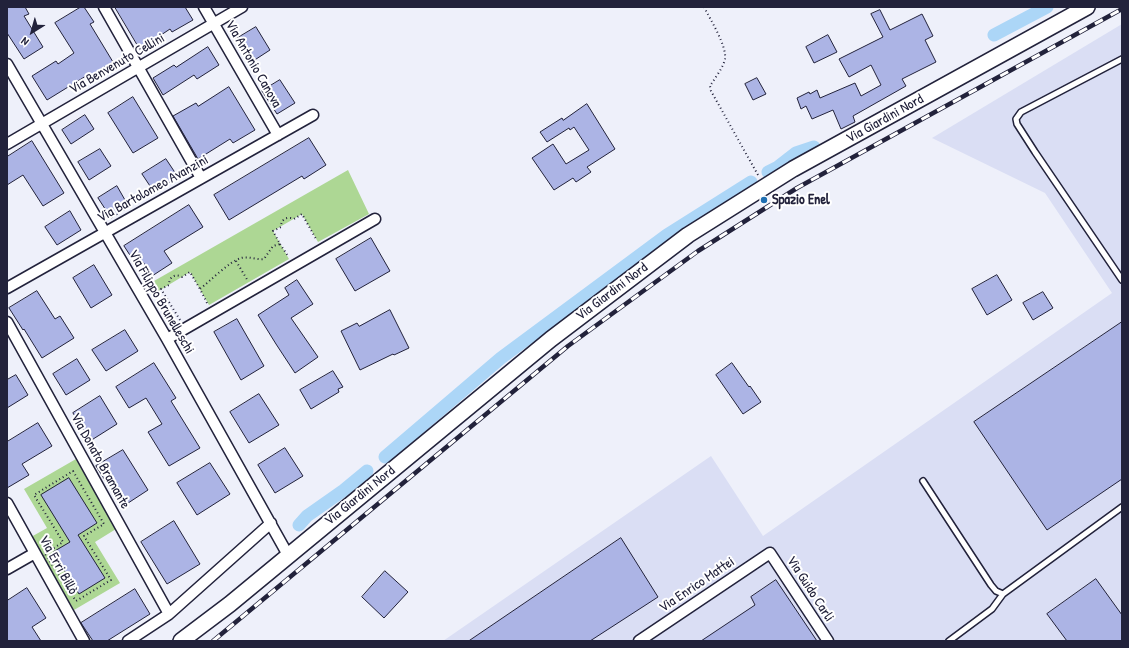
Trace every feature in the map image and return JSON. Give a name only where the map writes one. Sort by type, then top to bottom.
[{"type":"main road","name":"Via Giardini Nord","points":[[181,641],[230,604],[550,339],[688,235],[793,169],[1087,7]]},
{"type":"street","points":[[104,7],[201,178]]},
{"type":"street","name":"Via Antonio Canova","points":[[204,7],[278,135]]},
{"type":"street","name":"Via Benvenuto Cellini","points":[[7,144],[242,7]]},
{"type":"street","name":"Via Filippo Brunelleschi","points":[[7,64],[167,339],[288,555]]},
{"type":"street","name":"Via Bartolomeo Avanzini","points":[[7,288],[313,115]]},
{"type":"street","points":[[167,339],[375,219]]},
{"type":"street","name":"Via Donato Bramante","points":[[7,322],[169,614]]},
{"type":"street","name":"Via Erri Billò","points":[[7,503],[84,641]]},
{"type":"street","points":[[128,641],[169,614],[271,523]]},
{"type":"street","name":"Via Enrico Mattei","points":[[639,641],[770,552]]},
{"type":"street","name":"Via Guido Carli","points":[[770,552],[828,641]]},
{"type":"street","points":[[7,569],[35,553]]},
{"type":"lane","points":[[1122,59],[1020,112],[1016,119],[1017,124],[1035,152],[1122,280]]},
{"type":"lane","points":[[923,481],[991,585],[996,591],[1003,594]]},
{"type":"lane","points":[[949,641],[992,609],[1003,594],[1122,507]]},
{"type":"path","points":[[704,7],[722,41],[725,52],[725,60],[710,86],[711,91],[765,187]]},
{"type":"path","points":[[289,259],[273,231],[281,227],[281,222],[285,218],[289,217],[294,219],[302,214],[318,242]]},
{"type":"path","points":[[200,289],[231,263],[242,258],[251,257],[258,260],[264,259],[273,246],[280,244]]},
{"type":"path","points":[[236,261],[248,282]]},
{"type":"path","points":[[152,295],[169,285],[173,276],[177,275],[182,277],[190,272],[209,305]]},
{"type":"path","points":[[161,289],[180,321]]},
{"type":"path","points":[[73,471],[104,524],[84,536],[111,580],[76,601],[45,554],[63,542],[39,504],[34,495],[73,471]]},
{"type":"shaded area","points":[[1122,24],[1122,641],[443,641],[711,456],[763,536],[1112,293],[1045,193],[932,138]]},
{"type":"green space","points":[[348,170],[369,214],[318,242],[302,214],[273,231],[289,259],[209,305],[190,272],[152,295],[147,285]]},
{"type":"green space","points":[[76,459],[116,529],[95,542],[120,583],[74,610],[31,537],[47,528],[24,489]]},
{"type":"building","points":[[7,7],[25,7],[29,14],[24,16],[43,47],[24,59],[7,33]]},
{"type":"building","points":[[81,7],[84,7],[94,22],[90,24],[113,62],[87,78],[86,76],[47,100],[32,76],[56,61],[58,64],[74,53],[55,23]]},
{"type":"building","points":[[115,7],[185,7],[193,20],[172,32],[170,29],[140,49]]},
{"type":"building","points":[[880,10],[890,30],[922,14],[933,36],[925,40],[936,62],[902,79],[906,86],[853,116],[855,122],[841,129],[833,110],[812,119],[806,106],[801,109],[797,98],[817,90],[820,98],[855,83],[861,96],[881,85],[871,65],[849,77],[839,59],[883,37],[871,14]]},
{"type":"building","points":[[256,27],[270,50],[250,63],[236,39]]},
{"type":"building","points":[[828,35],[837,52],[814,63],[806,47]]},
{"type":"building","points":[[208,47],[219,65],[197,79],[194,75],[163,95],[153,78],[174,65],[176,67]]},
{"type":"building","points":[[757,78],[766,94],[753,100],[745,84]]},
{"type":"building","points":[[280,80],[295,103],[277,114],[262,91]]},
{"type":"building","points":[[229,87],[255,130],[233,143],[230,139],[198,159],[173,116],[196,103],[198,106]]},
{"type":"building","points":[[133,97],[158,138],[133,153],[108,113]]},
{"type":"building","points":[[587,104],[615,149],[587,167],[591,172],[576,182],[573,178],[554,190],[532,158],[553,144],[566,164],[589,150],[574,127],[570,130],[569,128],[547,142],[540,132],[562,118],[563,120]]},
{"type":"building","points":[[85,115],[94,129],[71,144],[62,130]]},
{"type":"building","points":[[309,138],[326,165],[304,179],[302,176],[229,220],[214,195]]},
{"type":"building","points":[[32,141],[64,193],[43,206],[23,175],[7,185],[7,157]]},
{"type":"building","points":[[100,149],[111,166],[89,180],[78,162]]},
{"type":"building","points":[[166,159],[178,177],[154,192],[142,174]]},
{"type":"building","points":[[117,186],[129,207],[111,218],[98,198]]},
{"type":"building","points":[[189,205],[203,227],[164,251],[172,263],[152,276],[143,262],[137,266],[124,246]]},
{"type":"building","points":[[70,211],[81,230],[57,245],[45,227]]},
{"type":"building","points":[[371,238],[390,271],[355,291],[336,259]]},
{"type":"building","points":[[94,265],[112,295],[91,308],[73,278]]},
{"type":"building","points":[[997,275],[1012,300],[987,315],[972,289]]},
{"type":"building","points":[[297,280],[313,304],[291,318],[318,357],[295,373],[258,315],[289,295],[285,288]]},
{"type":"building","points":[[37,291],[55,319],[60,316],[74,338],[42,358],[9,308]]},
{"type":"building","points":[[1043,292],[1053,308],[1033,320],[1023,303]]},
{"type":"building","points":[[390,310],[409,348],[360,370],[341,331],[357,323],[359,326]]},
{"type":"building","points":[[237,319],[264,366],[241,380],[214,332]]},
{"type":"building","points":[[1122,322],[1122,479],[1047,530],[974,422]]},
{"type":"building","points":[[125,330],[138,351],[106,371],[92,350]]},
{"type":"building","points":[[77,359],[90,380],[66,395],[53,374]]},
{"type":"building","points":[[154,363],[176,398],[171,401],[200,448],[169,466],[148,432],[162,424],[146,398],[129,408],[116,387]]},
{"type":"building","points":[[732,363],[761,402],[743,414],[716,375]]},
{"type":"building","points":[[333,371],[343,387],[338,389],[339,392],[311,409],[300,390]]},
{"type":"building","points":[[16,375],[28,395],[7,408],[7,380]]},
{"type":"building","points":[[259,394],[279,425],[249,443],[230,412]]},
{"type":"building","points":[[100,396],[117,424],[90,441],[73,413]]},
{"type":"building","points":[[38,423],[52,446],[22,464],[29,475],[7,488],[7,442]]},
{"type":"building","points":[[285,448],[303,476],[275,493],[258,465]]},
{"type":"building","points":[[123,450],[148,490],[122,507],[96,466]]},
{"type":"building","points":[[210,463],[230,494],[197,515],[177,483]]},
{"type":"building","points":[[69,478],[97,523],[78,535],[105,578],[79,594],[53,552],[70,542],[41,495]]},
{"type":"building","points":[[174,521],[200,564],[167,584],[141,542]]},
{"type":"building","points":[[621,538],[658,597],[590,641],[469,641]]},
{"type":"building","points":[[385,571],[408,592],[384,618],[362,597]]},
{"type":"building","points":[[1096,579],[1122,615],[1122,641],[1067,641],[1047,614]]},
{"type":"building","points":[[776,580],[817,641],[701,641],[755,605],[751,597]]},
{"type":"building","points":[[27,588],[46,618],[32,627],[41,641],[7,641],[7,601]]},
{"type":"building","points":[[135,589],[150,614],[107,641],[93,641],[81,623]]},
{"type":"waterway","points":[[994,35],[1047,7]]},
{"type":"waterway","points":[[768,172],[778,167],[796,153],[814,147]]},
{"type":"waterway","points":[[385,457],[501,358],[667,235],[751,182]]},
{"type":"waterway","points":[[299,525],[307,516],[344,490],[367,471]]},
{"type":"railway","points":[[213,641],[568,346],[698,251],[797,188],[1122,9]]},
{"type":"place","name":"Spazio Enel","points":[[764,200]]}]
